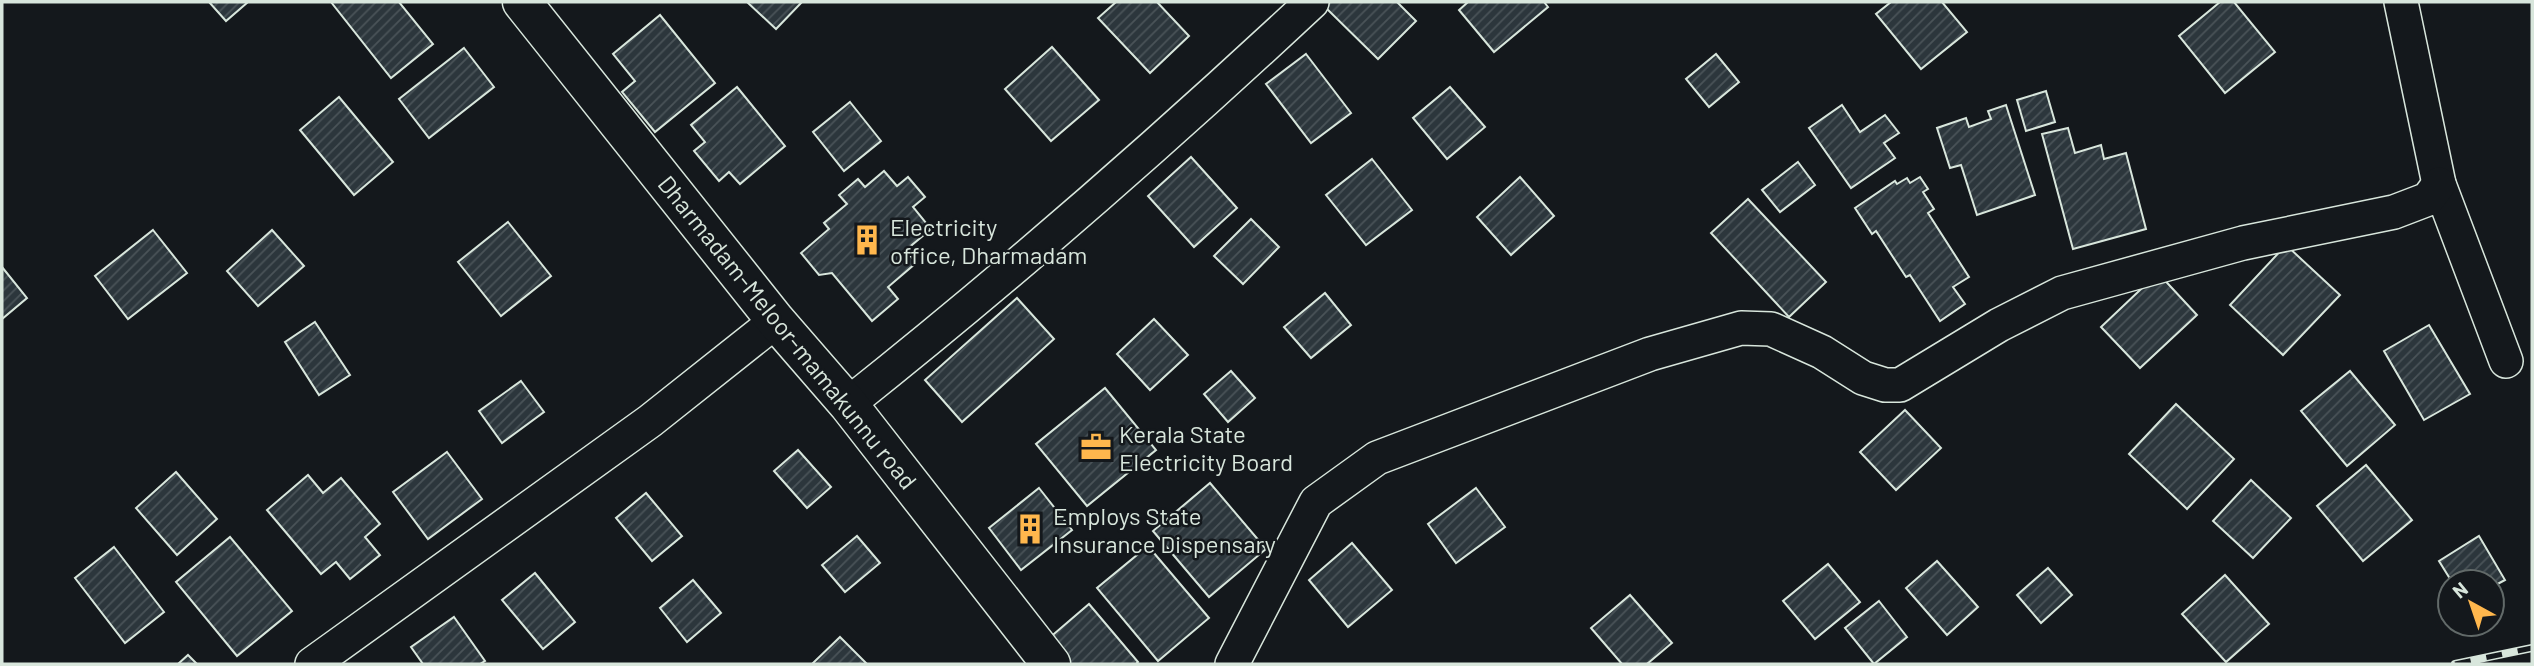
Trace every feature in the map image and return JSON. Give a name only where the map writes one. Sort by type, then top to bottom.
[{"type":"main road","name":"Dharmadam-Meloor-mamakunnu road","points":[[522,2],[776,321],[848,404],[1051,664]]},
{"type":"street","points":[[848,404],[992,289],[1193,113],[1312,2]]},
{"type":"street","points":[[2401,2],[2439,184],[2506,361]]},
{"type":"street","points":[[1232,664],[1316,502],[1366,465],[1389,453],[1650,354],[1741,328],[1771,329],[1822,352],[1863,379],[1885,385],[1900,385],[1999,326],[2062,293],[2243,243],[2394,212],[2428,199],[2439,184]]},
{"type":"street","points":[[312,664],[650,421],[776,321]]},
{"type":"building","points":[[209,2],[248,2],[226,21]]},
{"type":"building","points":[[331,2],[399,2],[433,44],[391,78]]},
{"type":"building","points":[[747,2],[802,2],[776,29]]},
{"type":"building","points":[[1116,2],[1157,2],[1189,36],[1150,73],[1098,18]]},
{"type":"building","points":[[1330,2],[1397,2],[1416,21],[1378,59],[1325,7]]},
{"type":"building","points":[[1468,2],[1544,2],[1548,7],[1494,52],[1459,10]]},
{"type":"building","points":[[1891,2],[1942,2],[1967,32],[1921,69],[1876,14]]},
{"type":"building","points":[[2220,2],[2234,2],[2275,52],[2225,93],[2179,36]]},
{"type":"building","points":[[660,15],[715,83],[655,132],[622,92],[635,81],[613,54]]},
{"type":"building","points":[[1052,47],[1099,100],[1051,141],[1005,89]]},
{"type":"building","points":[[464,48],[494,87],[429,138],[399,99]]},
{"type":"building","points":[[1306,54],[1351,113],[1311,143],[1266,84]]},
{"type":"building","points":[[1716,54],[1739,82],[1709,107],[1686,79]]},
{"type":"building","points":[[737,87],[785,146],[740,184],[729,172],[719,181],[694,151],[705,142],[691,125]]},
{"type":"building","points":[[1450,87],[1485,127],[1447,159],[1413,118]]},
{"type":"building","points":[[2046,91],[2055,122],[2026,131],[2017,100]]},
{"type":"building","points":[[339,97],[393,162],[354,195],[300,130]]},
{"type":"building","points":[[850,102],[881,141],[844,171],[813,132]]},
{"type":"building","points":[[1842,105],[1860,132],[1885,115],[1899,133],[1884,143],[1895,158],[1851,188],[1809,128]]},
{"type":"building","points":[[2006,105],[2035,195],[1977,215],[1961,165],[1950,168],[1937,128],[1966,118],[1969,127],[1991,119],[1988,111]]},
{"type":"building","points":[[2068,128],[2075,153],[2101,145],[2104,159],[2126,153],[2146,229],[2073,249],[2042,134]]},
{"type":"building","points":[[1191,157],[1237,208],[1194,247],[1148,196]]},
{"type":"building","points":[[1372,159],[1412,210],[1366,245],[1326,195]]},
{"type":"building","points":[[1798,162],[1815,185],[1780,212],[1762,190]]},
{"type":"building","name":"Electricity office, Dharmadam","points":[[884,171],[897,186],[908,177],[925,197],[913,207],[931,229],[906,250],[916,263],[888,287],[898,299],[872,321],[832,273],[819,275],[801,253],[829,229],[824,223],[847,204],[839,195],[858,179],[865,187]]},
{"type":"building","points":[[1520,177],[1554,216],[1511,255],[1477,217]]},
{"type":"building","points":[[1920,177],[1928,189],[1923,192],[1934,209],[1928,213],[1969,277],[1953,287],[1965,304],[1940,321],[1910,275],[1906,277],[1876,231],[1872,234],[1855,208],[1895,181],[1897,184],[1907,178],[1910,183]]},
{"type":"building","points":[[1748,199],[1826,282],[1789,317],[1711,233]]},
{"type":"building","points":[[1251,219],[1279,247],[1243,284],[1214,256]]},
{"type":"building","points":[[508,222],[551,276],[501,316],[458,262]]},
{"type":"building","points":[[153,230],[187,273],[128,319],[95,276]]},
{"type":"building","points":[[272,230],[304,266],[258,306],[227,271]]},
{"type":"building","points":[[2286,245],[2340,295],[2283,355],[2230,305]]},
{"type":"building","points":[[2,267],[27,298],[2,319]]},
{"type":"building","points":[[2158,273],[2197,315],[2140,368],[2101,327]]},
{"type":"building","points":[[1325,293],[1351,325],[1311,358],[1284,327]]},
{"type":"building","points":[[1017,298],[1054,339],[962,422],[925,380]]},
{"type":"building","points":[[1154,319],[1188,355],[1150,390],[1117,354]]},
{"type":"building","points":[[315,322],[350,375],[319,395],[285,342]]},
{"type":"building","points":[[2429,325],[2470,394],[2424,420],[2384,351]]},
{"type":"building","points":[[1231,371],[1255,398],[1228,422],[1204,394]]},
{"type":"building","points":[[2350,371],[2395,425],[2347,466],[2301,411]]},
{"type":"building","points":[[521,381],[544,412],[502,443],[479,411]]},
{"type":"building","name":"Kerala State Electricity Board","points":[[1105,388],[1156,450],[1087,506],[1036,444]]},
{"type":"building","points":[[2176,404],[2234,459],[2187,509],[2129,454]]},
{"type":"building","points":[[1905,410],[1941,448],[1896,490],[1860,452]]},
{"type":"building","points":[[798,450],[831,487],[807,508],[774,471]]},
{"type":"building","points":[[447,452],[482,499],[428,539],[393,492]]},
{"type":"building","points":[[2366,465],[2412,520],[2363,561],[2317,506]]},
{"type":"building","points":[[176,472],[217,519],[177,555],[136,508]]},
{"type":"building","points":[[308,475],[323,493],[341,478],[380,524],[365,537],[380,555],[350,579],[336,562],[321,574],[267,510]]},
{"type":"building","points":[[2251,480],[2291,518],[2253,558],[2213,521]]},
{"type":"building","points":[[1210,483],[1266,549],[1209,597],[1153,531]]},
{"type":"building","name":"Employs State Insurance Dispensary","points":[[1039,488],[1072,530],[1021,570],[989,528]]},
{"type":"building","points":[[1476,488],[1505,527],[1456,563],[1428,524]]},
{"type":"building","points":[[646,493],[682,536],[652,561],[616,518]]},
{"type":"building","points":[[857,536],[880,563],[845,592],[822,565]]},
{"type":"building","points":[[2479,536],[2498,568],[2443,568],[2439,561]]},
{"type":"building","points":[[230,537],[292,611],[237,656],[176,582]]},
{"type":"building","points":[[1352,543],[1392,590],[1348,627],[1309,580]]},
{"type":"building","points":[[1148,546],[1209,618],[1158,661],[1097,588]]},
{"type":"building","points":[[114,547],[164,612],[125,643],[75,578]]},
{"type":"building","points":[[1937,561],[1978,607],[1947,635],[1906,588]]},
{"type":"building","points":[[1828,564],[1860,602],[1815,639],[1783,601]]},
{"type":"building","points":[[2048,568],[2072,595],[2041,623],[2017,595]]},
{"type":"building","points":[[535,573],[575,622],[543,649],[502,600]]},
{"type":"building","points":[[2225,575],[2269,624],[2226,662],[2182,614]]},
{"type":"building","points":[[693,580],[721,613],[687,642],[660,608]]},
{"type":"building","points":[[1630,595],[1672,643],[1647,664],[1622,664],[1591,628]]},
{"type":"building","points":[[1879,601],[1907,637],[1874,664],[1845,628]]},
{"type":"building","points":[[1089,604],[1138,662],[1136,664],[1069,664],[1048,639]]},
{"type":"building","points":[[454,617],[485,661],[480,664],[423,664],[411,647]]},
{"type":"building","points":[[840,637],[867,664],[812,664]]},
{"type":"building","points":[[188,655],[197,664],[178,664]]},
{"type":"railway","points":[[2455,664],[2532,648]]},
{"type":"place","name":"Electricity office, Dharmadam","points":[[867,240]]},
{"type":"place","name":"Kerala State Electricity Board","points":[[1096,447]]},
{"type":"place","name":"Employs State Insurance Dispensary","points":[[1030,529]]}]
